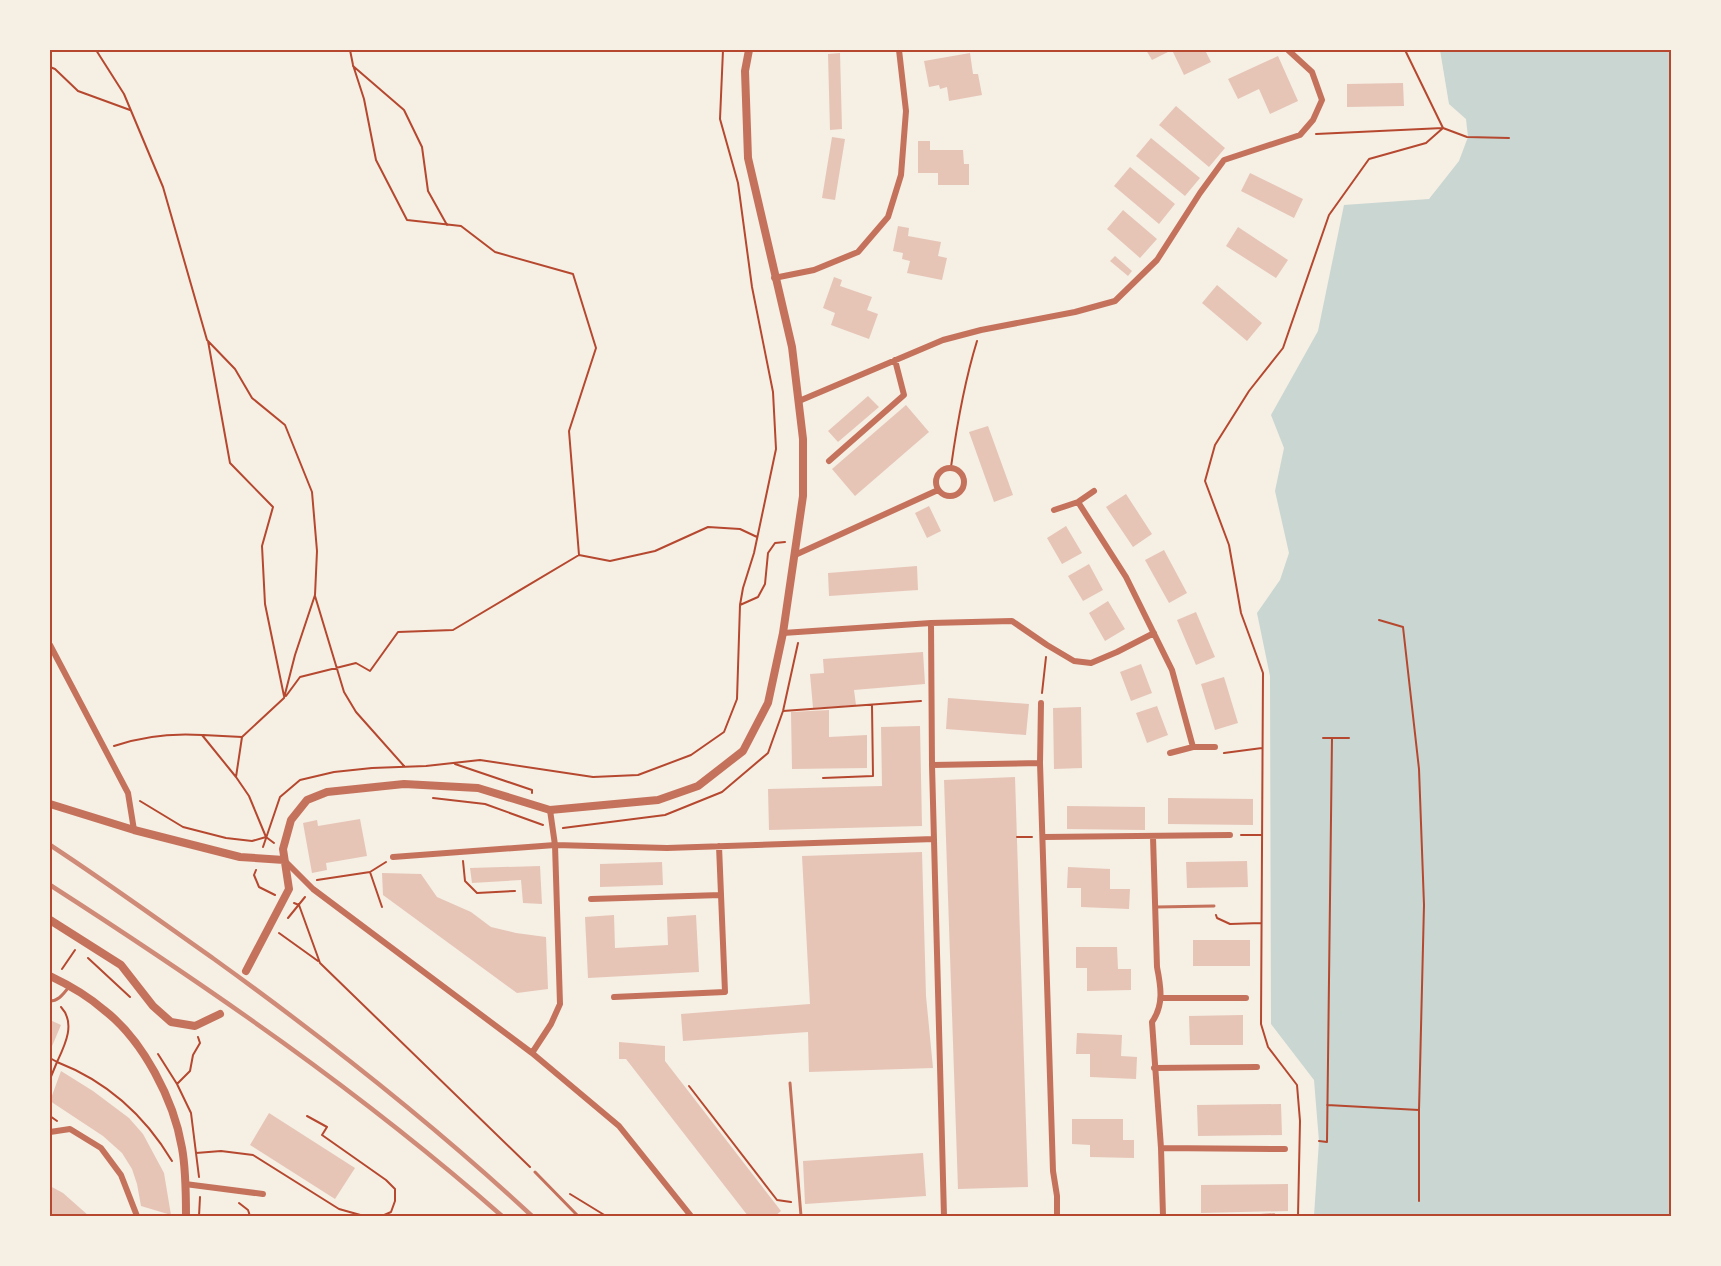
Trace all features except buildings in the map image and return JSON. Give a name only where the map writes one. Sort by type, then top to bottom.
[{"type":"street","points":[[246,971],[289,889],[283,849],[291,820],[308,800],[327,792],[404,784],[478,788],[550,810],[658,800],[698,786],[743,750],[768,703],[783,633],[802,496],[803,439],[792,347],[774,278],[748,158],[746,71],[749,50]]},
{"type":"street","points":[[774,278],[814,270],[858,252],[888,217],[901,175],[906,111],[899,50]]},
{"type":"street","points":[[799,401],[943,340],[981,330],[1075,312],[1114,301],[1157,260],[1224,160],[1300,135],[1313,120],[1322,100],[1312,72],[1288,50]]},
{"type":"street","points":[[829,462],[904,394],[895,360]]},
{"type":"street","points":[[946,468],[958,470],[964,477],[962,491],[946,496],[938,490],[936,481],[938,474],[946,468]]},
{"type":"street","points":[[795,555],[938,490]]},
{"type":"street","points":[[1054,510],[1078,502],[1094,491]]},
{"type":"street","points":[[1078,502],[1126,577],[1172,670],[1192,747]]},
{"type":"street","points":[[783,633],[931,623],[1012,621],[1074,661],[1091,663],[1154,633]]},
{"type":"street","points":[[931,623],[932,765],[944,1216]]},
{"type":"street","points":[[50,645],[104,752],[128,793],[134,830]]},
{"type":"street","points":[[1041,703],[1040,763],[1053,1171],[1057,1216]]},
{"type":"street","points":[[1170,753],[1192,747],[1215,747]]},
{"type":"street","points":[[932,765],[1040,763]]},
{"type":"street","points":[[50,804],[134,830],[240,857],[284,860],[313,889],[532,1053],[620,1126],[691,1216]]},
{"type":"street","points":[[532,1053],[551,1024],[560,1004],[555,845],[550,810]]},
{"type":"street","points":[[1044,837],[1230,835]]},
{"type":"street","points":[[1154,837],[1157,967],[1161,998],[1160,1012],[1152,1022],[1161,1148],[1163,1216]]},
{"type":"street","points":[[393,857],[555,845],[667,848],[934,839]]},
{"type":"street","points":[[614,997],[725,992],[720,846]]},
{"type":"street","points":[[591,899],[721,895]]},
{"type":"street","points":[[50,920],[121,965],[153,1006],[171,1022],[195,1026],[220,1014]]},
{"type":"street","points":[[50,976],[105,1010],[133,1039],[158,1079],[177,1125],[182,1148],[186,1216]]},
{"type":"street","points":[[1161,998],[1246,998]]},
{"type":"street","points":[[1155,1068],[1257,1067]]},
{"type":"street","points":[[50,1132],[70,1129],[101,1148],[122,1176],[137,1216]]},
{"type":"street","points":[[1161,1148],[1285,1149]]},
{"type":"street","points":[[185,1184],[263,1194]]},
{"type":"lane","points":[[1156,907],[1214,906]]},
{"type":"lane","points":[[50,1001],[55,1001],[69,986]]},
{"type":"lane","points":[[790,1083],[801,1216]]},
{"type":"lane","points":[[535,1172],[578,1216]]},
{"type":"lane","points":[[1248,1216],[1274,1215]]},
{"type":"path","points":[[96,50],[124,94],[163,187],[207,340],[230,463],[273,507],[262,546],[265,604],[284,698]]},
{"type":"path","points":[[350,50],[352,65],[364,99],[376,160],[407,220],[461,226],[495,252],[573,274],[596,348],[568,431],[579,555]]},
{"type":"path","points":[[320,963],[299,905],[264,891],[255,882],[254,875],[280,797],[300,780],[334,772],[480,760],[592,777],[638,775],[692,755],[724,732],[737,699],[740,605],[776,448],[772,392],[752,287],[738,183],[720,119],[723,50]]},
{"type":"path","points":[[1405,50],[1443,128]]},
{"type":"path","points":[[352,65],[404,110],[422,147],[428,191],[447,225]]},
{"type":"path","points":[[50,67],[78,91],[130,110]]},
{"type":"path","points":[[1300,135],[1443,128],[1467,137],[1509,138]]},
{"type":"path","points":[[1299,1216],[1300,1121],[1297,1085],[1268,1047],[1261,1024],[1263,673],[1241,613],[1229,545],[1205,481],[1215,445],[1249,391],[1283,348],[1329,215],[1369,159],[1426,142],[1443,128]]},
{"type":"path","points":[[951,468],[967,373],[981,330]]},
{"type":"path","points":[[207,340],[236,369],[252,398],[285,425],[312,492],[317,551],[315,595],[295,654],[284,698]]},
{"type":"path","points":[[236,777],[242,737],[284,698],[300,677],[356,663],[370,671],[398,632],[453,630],[579,555],[610,561],[655,551],[708,527],[740,529],[757,537]]},
{"type":"path","points":[[740,605],[758,597],[765,584],[768,553],[775,543],[797,540]]},
{"type":"path","points":[[315,595],[344,692],[356,712],[404,766]]},
{"type":"path","points":[[1378,620],[1403,627],[1419,769],[1424,905],[1419,1201]]},
{"type":"path","points":[[1043,688],[1047,645]]},
{"type":"path","points":[[783,711],[932,701]]},
{"type":"path","points":[[823,778],[873,776],[872,705]]},
{"type":"path","points":[[104,752],[106,749],[153,735],[242,737]]},
{"type":"path","points":[[202,735],[249,796],[266,837]]},
{"type":"path","points":[[1323,738],[1349,738]]},
{"type":"path","points":[[1318,1141],[1327,1142],[1332,738]]},
{"type":"path","points":[[1220,753],[1262,748]]},
{"type":"path","points":[[453,763],[532,790],[531,804]]},
{"type":"path","points":[[128,793],[183,827],[226,838],[252,841],[266,837]]},
{"type":"path","points":[[428,797],[486,804],[553,829]]},
{"type":"path","points":[[1230,835],[1262,835]]},
{"type":"path","points":[[1017,837],[1044,837]]},
{"type":"path","points":[[318,880],[370,872],[393,857]]},
{"type":"path","points":[[464,868],[465,881],[477,893],[515,891]]},
{"type":"path","points":[[370,872],[382,907]]},
{"type":"path","points":[[1214,906],[1217,918],[1230,924],[1261,923]]},
{"type":"path","points":[[276,931],[320,963],[535,1172]]},
{"type":"path","points":[[62,969],[75,950]]},
{"type":"path","points":[[50,1079],[68,1035],[69,1019],[66,1012],[55,1001]]},
{"type":"path","points":[[177,1084],[190,1071],[193,1055],[200,1043],[198,1036]]},
{"type":"path","points":[[50,1058],[98,1082],[139,1115],[174,1164]]},
{"type":"path","points":[[689,1086],[777,1200],[800,1203]]},
{"type":"path","points":[[1327,1105],[1419,1110]]},
{"type":"path","points":[[307,1116],[327,1127],[322,1135],[386,1179],[395,1189],[395,1201],[391,1212],[382,1216]]},
{"type":"path","points":[[196,1154],[221,1151],[253,1155],[339,1209],[364,1216]]},
{"type":"shaded area","points":[[1440,50],[1671,50],[1671,1216],[1314,1216],[1319,1141],[1314,1080],[1271,1024],[1270,676],[1257,613],[1280,580],[1289,553],[1275,491],[1284,448],[1271,415],[1318,331],[1344,205],[1429,199],[1459,161],[1468,137],[1466,119],[1449,104]]},
{"type":"railway","points":[[50,845],[214,959],[337,1051],[417,1115],[532,1216]]},
{"type":"railway","points":[[50,885],[225,1001],[338,1083],[449,1170],[502,1216]]}]
